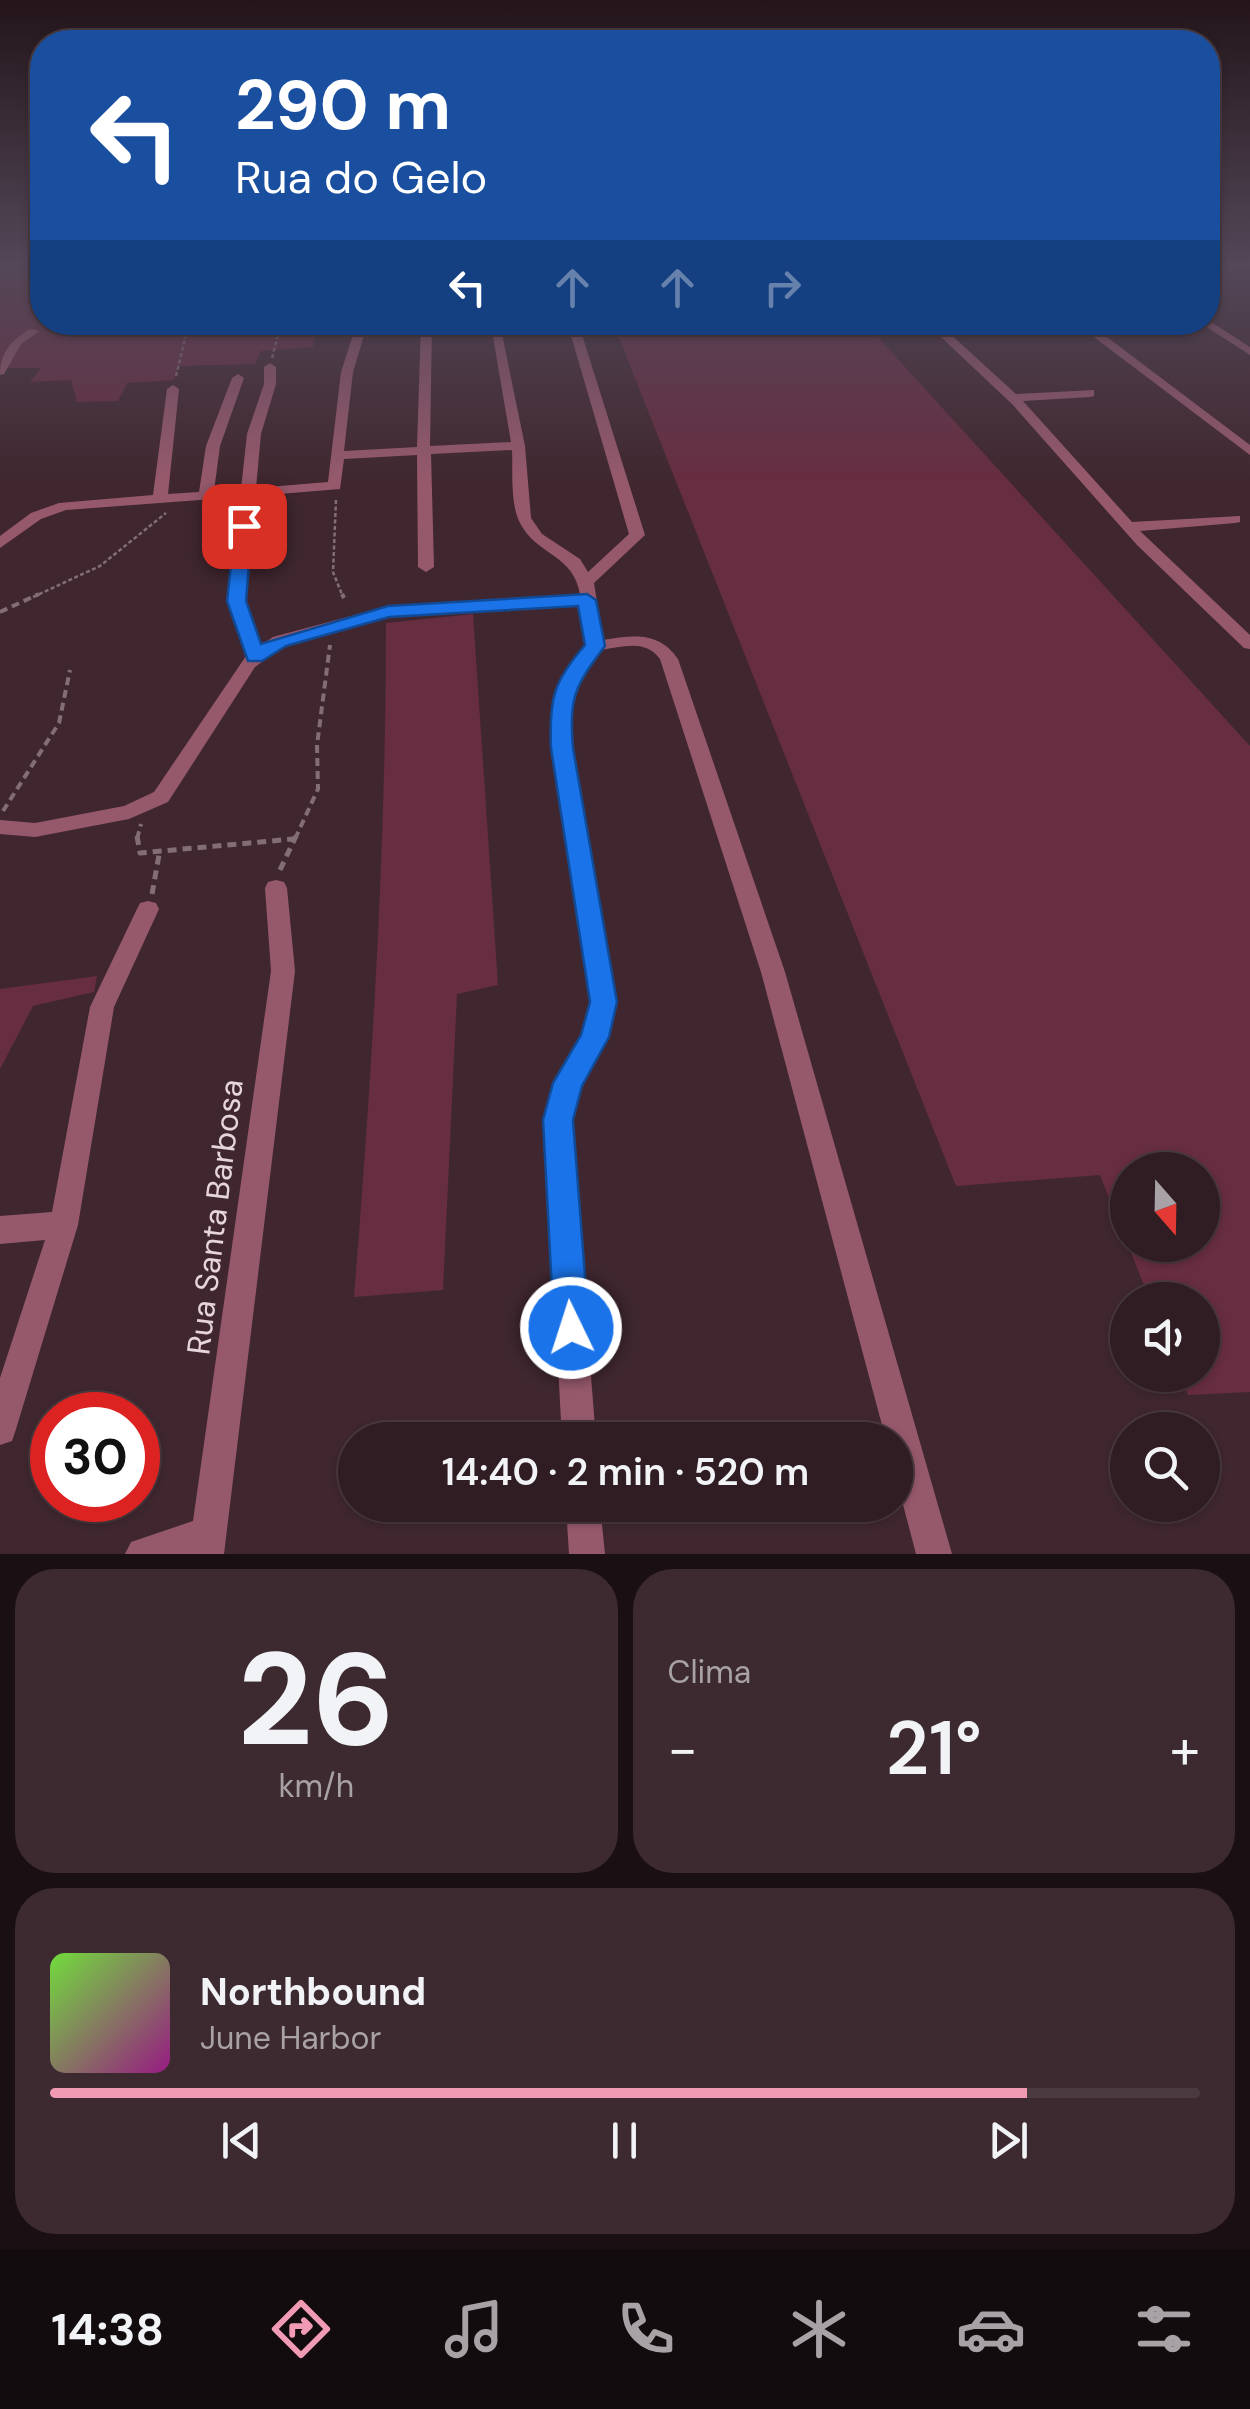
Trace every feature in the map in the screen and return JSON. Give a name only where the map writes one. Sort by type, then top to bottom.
[{"type":"street","points":[[0,371],[17,342],[27,336]]},
{"type":"street","points":[[7,540],[36,516],[54,508],[206,493],[335,486],[347,372],[359,336]]},
{"type":"street","points":[[426,566],[423,448],[427,336]]},
{"type":"street","points":[[497,336],[518,446],[524,518],[530,530],[568,556],[586,591],[595,646]]},
{"type":"street","points":[[0,827],[35,830],[147,805],[172,787],[234,682],[255,656],[279,642],[330,625],[433,606],[586,591],[637,535],[576,336]]},
{"type":"street","points":[[945,336],[1012,398],[1128,527],[1250,644]]},
{"type":"street","points":[[1097,336],[1250,452]]},
{"type":"street","points":[[1225,336],[1250,352]]},
{"type":"street","points":[[255,656],[236,601],[247,490],[270,367]]},
{"type":"street","points":[[206,493],[213,446],[238,378]]},
{"type":"street","points":[[168,496],[173,390]]},
{"type":"street","points":[[1012,398],[1090,392]]},
{"type":"street","points":[[337,454],[518,446]]},
{"type":"street","points":[[1128,527],[1235,519]]},
{"type":"street","points":[[578,1422],[558,1120],[568,1083],[595,1037],[604,1002],[562,748],[560,706],[570,674],[595,646],[652,641],[664,647],[669,659],[784,1010],[934,1554]]},
{"type":"street","name":"Rua Santa Barbosa","points":[[208,1543],[283,971],[276,888]]},
{"type":"street","points":[[0,1428],[64,1225],[102,1007],[148,909]]},
{"type":"street","points":[[0,1230],[64,1225]]},
{"type":"street","points":[[584,1522],[587,1554]]},
{"type":"street","points":[[143,1554],[208,1543]]},
{"type":"path","points":[[173,390],[187,336]]},
{"type":"path","points":[[270,367],[277,336]]},
{"type":"path","points":[[335,486],[338,526],[333,572],[344,598]]},
{"type":"path","points":[[0,612],[100,566],[164,516],[168,496]]},
{"type":"path","points":[[276,888],[293,838],[318,789],[317,745],[330,666],[330,625]]},
{"type":"path","points":[[0,815],[58,723],[70,670]]},
{"type":"path","points":[[147,805],[136,841],[140,853],[293,838]]},
{"type":"path","points":[[148,909],[158,854]]},
{"type":"shaded area","points":[[0,336],[315,336],[313,347],[261,351],[255,364],[179,366],[174,380],[127,383],[118,401],[77,402],[71,380],[30,382],[41,368],[0,368]]},
{"type":"shaded area","points":[[618,336],[876,336],[1250,746],[1250,1392],[1188,1395],[1187,1392],[1220,1392],[1220,1282],[1143,1282],[1135,1262],[1220,1262],[1220,1152],[1110,1152],[1110,1201],[1100,1175],[956,1186]]},
{"type":"shaded area","points":[[473,614],[498,985],[457,994],[443,1290],[354,1297],[377,960],[386,623]]},
{"type":"shaded area","points":[[97,976],[94,992],[33,1006],[0,1069],[0,989]]},
{"type":"route","points":[[244,526],[236,601],[255,656],[279,642],[388,611],[587,600],[595,646],[570,674],[560,706],[562,748],[604,1002],[595,1037],[568,1083],[558,1120],[571,1328]]}]
